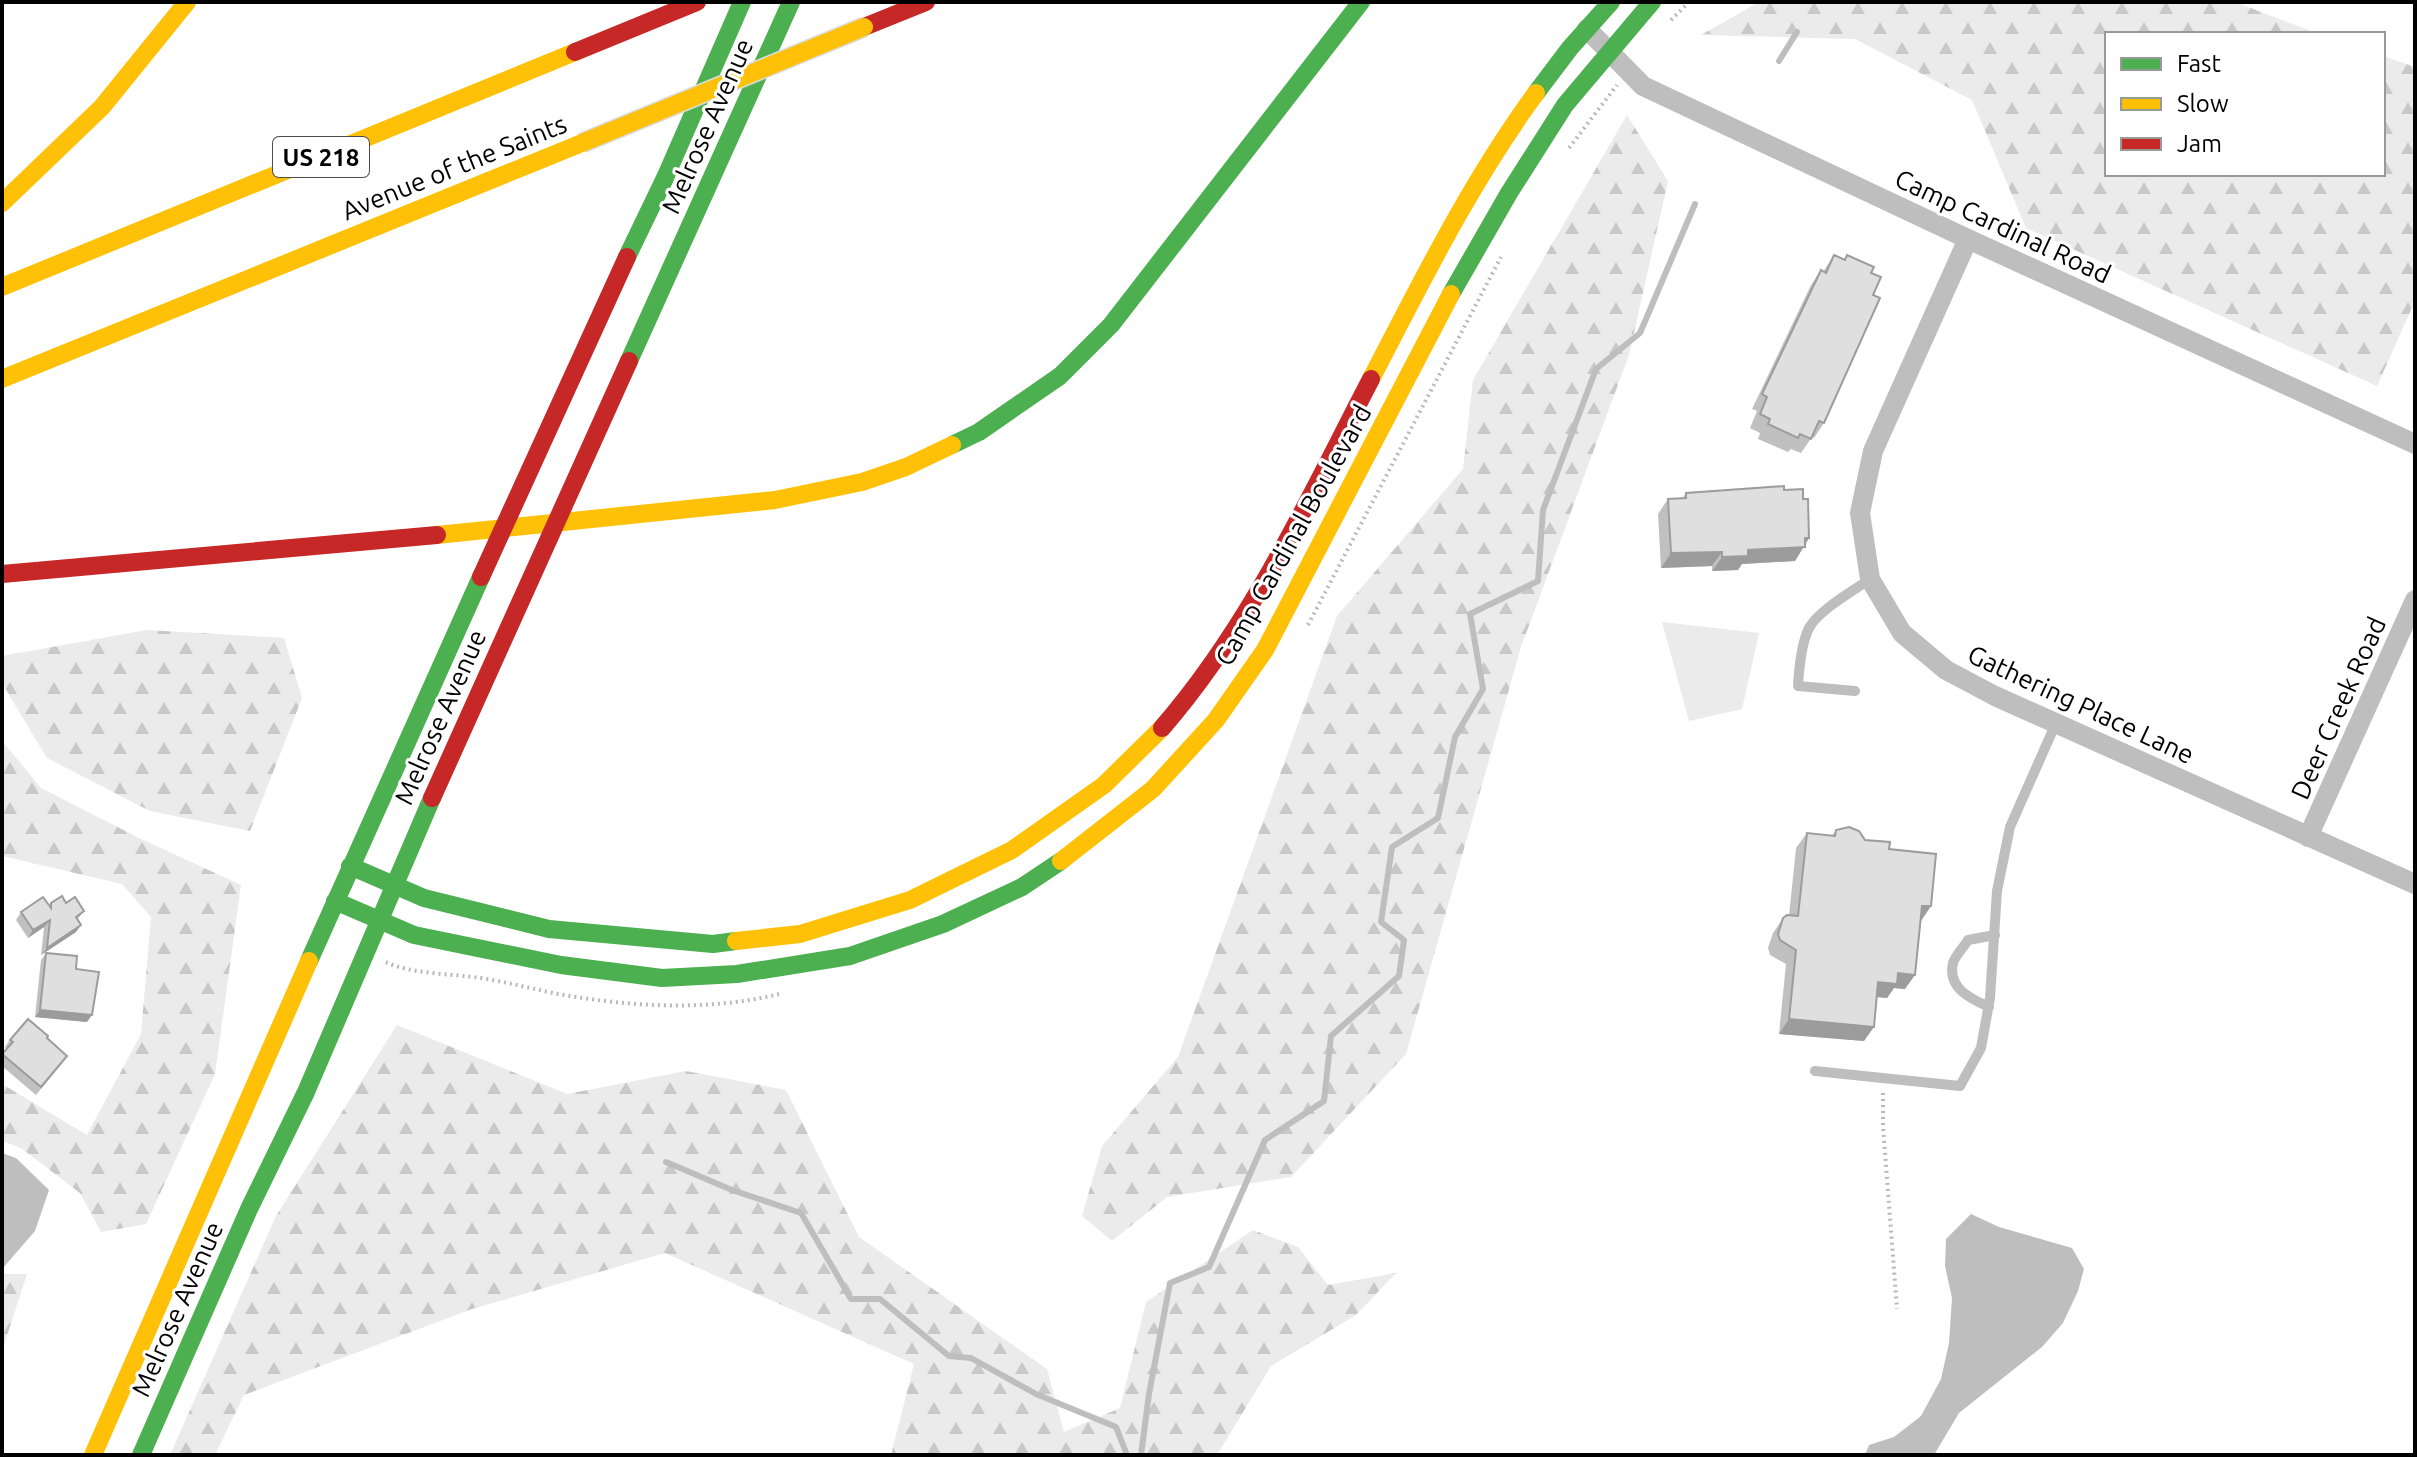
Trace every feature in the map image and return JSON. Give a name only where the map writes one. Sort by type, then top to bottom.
[{"type":"main road","points":[[2,203],[102,107],[187,2]]},
{"type":"main road","name":"US 218","points":[[2,287],[697,2]]},
{"type":"main road","name":"Melrose Avenue","points":[[93,1455],[350,866],[600,313],[665,178],[742,2]]},
{"type":"main road","name":"Melrose Avenue","points":[[141,1455],[249,1209],[306,1092],[393,885],[791,2]]},
{"type":"main road","name":"Avenue of the Saints","points":[[2,379],[926,2]]},
{"type":"main road","points":[[2,574],[555,525],[775,500],[862,482],[939,453],[1024,403],[1060,376],[1111,325],[1361,2]]},
{"type":"main road","name":"Camp Cardinal Boulevard","points":[[350,866],[424,898],[549,929],[713,944],[800,934],[910,900],[1012,850],[1104,785],[1164,726],[1219,655],[1260,593],[1457,213],[1510,129],[1570,48],[1611,2]]},
{"type":"main road","name":"Camp Cardinal Boulevard","points":[[335,901],[414,935],[561,965],[662,978],[737,974],[850,956],[943,924],[1022,887],[1083,846],[1153,789],[1216,720],[1265,650],[1470,258],[1565,105],[1652,2]]},
{"type":"street","name":"Camp Cardinal Road","points":[[1587,29],[1643,86],[2415,444]]},
{"type":"street","name":"Gathering Place Lane","points":[[1968,239],[1873,451],[1860,513],[1870,579],[1902,633],[1946,670],[2056,723],[2415,884]]},
{"type":"street","name":"Deer Creek Road","points":[[2308,837],[2415,600]]},
{"type":"lane","points":[[1855,691],[1798,686],[1798,671],[1810,627],[1831,607],[1870,579]]},
{"type":"lane","points":[[1815,1071],[1960,1086],[1981,1048],[1989,1007],[1997,891],[2010,827],[2056,723]]},
{"type":"lane","points":[[1989,1007],[1965,996],[1954,979],[1953,963],[1968,940],[1995,935]]},
{"type":"path","points":[[1661,29],[1689,2]]},
{"type":"path","points":[[1561,159],[1628,70]]},
{"type":"path","points":[[1306,628],[1507,246]]},
{"type":"path","points":[[391,965],[399,970],[451,974],[557,993],[649,1004],[745,1003],[790,992]]},
{"type":"path","points":[[1883,1078],[1883,1126],[1897,1309]]},
{"type":"green space","points":[[1759,2],[2235,2],[2314,32],[2105,32],[2105,176],[2385,176],[2385,57],[2415,67],[2415,301],[2377,386],[2026,228],[1972,100],[1855,39],[1701,35]]},
{"type":"green space","points":[[1627,115],[1668,181],[1629,355],[1521,647],[1406,1054],[1291,1177],[1167,1197],[1112,1241],[1082,1216],[1102,1146],[1178,1057],[1337,616],[1463,469],[1473,380]]},
{"type":"green space","points":[[1662,622],[1759,633],[1742,709],[1689,721]]},
{"type":"green space","points":[[147,630],[284,638],[302,698],[250,831],[150,811],[47,758],[2,683],[2,656]]},
{"type":"green space","points":[[2,741],[41,788],[241,885],[215,1074],[146,1224],[101,1232],[80,1193],[21,1148],[2,1141],[2,1084],[87,1135],[141,1034],[151,917],[122,884],[2,856]]},
{"type":"green space","points":[[397,1025],[567,1094],[686,1071],[786,1090],[859,1237],[1047,1369],[1064,1432],[1120,1408],[1146,1302],[1253,1230],[1298,1247],[1328,1285],[1396,1273],[1356,1315],[1271,1366],[1217,1455],[891,1455],[914,1364],[665,1253],[472,1309],[244,1395],[215,1455],[170,1455],[276,1216]]},
{"type":"green space","points":[[2,1274],[27,1274],[3,1348],[2,1348]]},
{"type":"shaded area","points":[[2,1153],[16,1158],[49,1190],[35,1231],[3,1268]]},
{"type":"shaded area","points":[[1971,1214],[1999,1227],[2072,1248],[2084,1269],[2078,1291],[2063,1323],[2042,1347],[1959,1413],[1934,1455],[1865,1455],[1869,1445],[1894,1437],[1921,1416],[1941,1379],[1949,1343],[1952,1298],[1945,1266],[1946,1239]]},
{"type":"building","points":[[1834,255],[1845,260],[1847,255],[1874,267],[1871,273],[1881,277],[1873,295],[1880,298],[1824,423],[1819,421],[1811,439],[1800,434],[1798,438],[1768,424],[1770,419],[1760,414],[1767,397],[1762,394],[1821,270],[1826,273]]},
{"type":"building","points":[[1784,486],[1784,490],[1803,489],[1803,499],[1808,499],[1809,538],[1805,538],[1805,547],[1748,550],[1748,556],[1722,557],[1722,552],[1671,553],[1668,499],[1686,498],[1686,493]]},
{"type":"building","points":[[1849,827],[1859,831],[1865,840],[1890,842],[1889,849],[1936,854],[1931,906],[1922,906],[1915,975],[1898,973],[1897,984],[1878,982],[1874,1027],[1789,1019],[1796,950],[1780,940],[1778,934],[1783,918],[1787,915],[1798,916],[1807,833],[1835,836],[1836,830]]},
{"type":"building","points":[[62,896],[66,903],[75,897],[84,911],[76,917],[81,925],[47,948],[50,920],[33,930],[21,912],[43,897],[51,908],[51,903]]},
{"type":"building","points":[[46,953],[77,956],[76,969],[99,972],[92,1015],[40,1010]]},
{"type":"building","points":[[28,1019],[67,1056],[41,1087],[2,1054]]},
{"type":"waterway","points":[[1779,61],[1797,32]]},
{"type":"waterway","points":[[1141,1455],[1170,1283],[1209,1267],[1265,1140],[1324,1101],[1331,1036],[1399,976],[1404,940],[1381,922],[1392,847],[1438,818],[1455,737],[1483,689],[1470,614],[1538,581],[1543,510],[1596,369],[1640,333],[1695,204]]},
{"type":"waterway","points":[[666,1162],[732,1190],[801,1213],[851,1299],[880,1299],[949,1356],[971,1358],[1036,1394],[1116,1427],[1127,1455]]},
{"type":"traffic: fast","points":[[627,257],[742,2]]},
{"type":"traffic: fast","points":[[629,361],[791,2]]},
{"type":"traffic: fast","points":[[952,445],[979,432],[1060,376],[1111,325],[1361,2]]},
{"type":"traffic: fast","points":[[1536,93],[1611,2]]},
{"type":"traffic: fast","points":[[1451,294],[1509,193],[1565,105],[1652,2]]},
{"type":"traffic: fast","points":[[309,961],[481,577]]},
{"type":"traffic: fast","points":[[141,1455],[249,1209],[306,1092],[432,798]]},
{"type":"traffic: fast","points":[[335,901],[414,935],[561,965],[662,978],[737,974],[850,956],[943,924],[1022,887],[1061,861]]},
{"type":"traffic: fast","points":[[350,866],[424,898],[549,929],[713,944],[736,941]]},
{"type":"traffic: slow","points":[[2,203],[102,107],[187,2]]},
{"type":"traffic: slow","points":[[582,143],[864,27]]},
{"type":"traffic: slow","points":[[2,287],[575,52]]},
{"type":"traffic: slow","points":[[1371,379],[1468,197],[1536,93]]},
{"type":"traffic: slow","points":[[2,379],[582,143]]},
{"type":"traffic: slow","points":[[1061,861],[1153,789],[1216,720],[1265,650],[1451,294]]},
{"type":"traffic: slow","points":[[437,535],[775,500],[862,482],[906,467],[952,445]]},
{"type":"traffic: slow","points":[[736,941],[800,934],[910,900],[1012,850],[1104,785],[1162,728]]},
{"type":"traffic: slow","points":[[93,1455],[309,961]]},
{"type":"traffic: jam","points":[[575,52],[697,2]]},
{"type":"traffic: jam","points":[[864,27],[926,2]]},
{"type":"traffic: jam","points":[[481,577],[627,257]]},
{"type":"traffic: jam","points":[[432,798],[629,361]]},
{"type":"traffic: jam","points":[[1162,728],[1224,647],[1251,604],[1371,379]]},
{"type":"traffic: jam","points":[[2,574],[437,535]]}]
